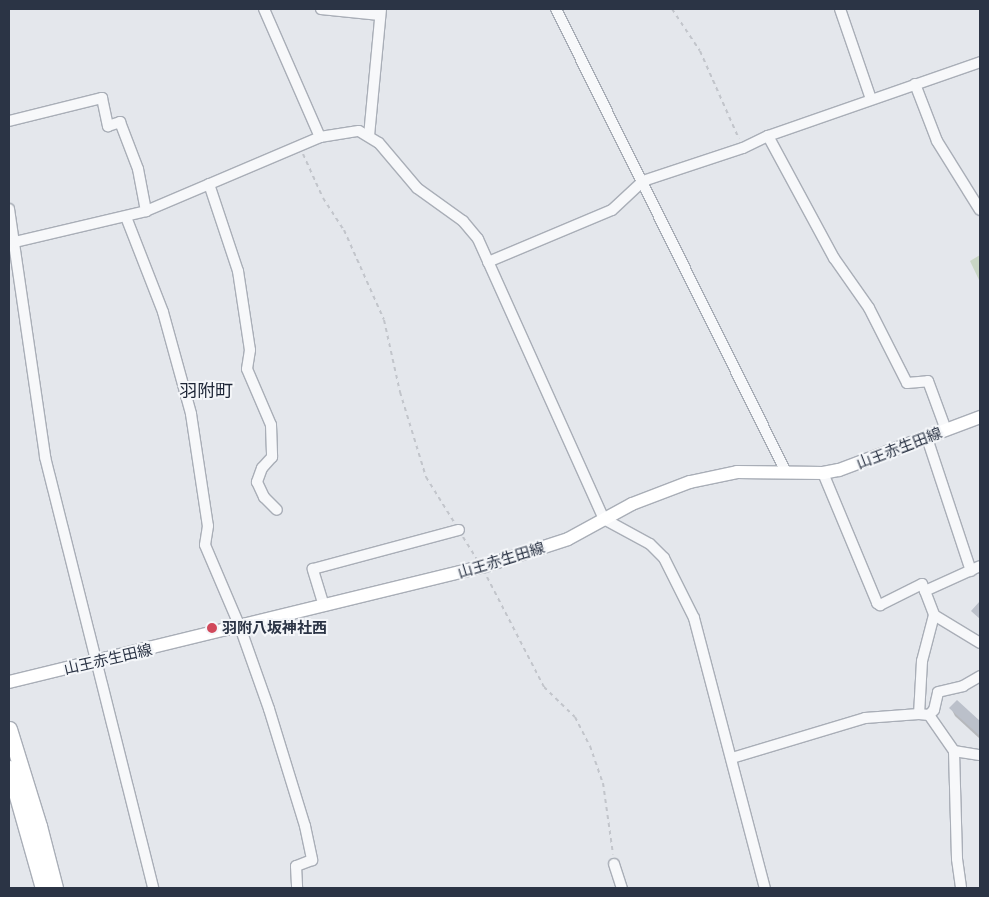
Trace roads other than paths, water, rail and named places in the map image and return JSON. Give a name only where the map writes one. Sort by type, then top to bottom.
[{"type":"highway","points":[[9,729],[40,826],[55,888]]},
{"type":"highway","points":[[9,768],[43,888]]},
{"type":"main road","name":"山王赤生田線","points":[[9,682],[482,567],[568,539],[660,491],[690,482],[737,472],[823,473],[856,465],[980,417]]},
{"type":"street","points":[[268,9],[320,137]]},
{"type":"street","points":[[321,9],[381,12],[369,136]]},
{"type":"street","points":[[556,9],[643,180],[786,472]]},
{"type":"street","points":[[840,9],[871,99]]},
{"type":"street","points":[[488,262],[612,210],[643,180],[743,148],[768,136],[980,62]]},
{"type":"street","points":[[915,84],[937,142],[980,210]]},
{"type":"street","points":[[9,121],[102,98],[108,126],[120,122],[138,169],[146,211]]},
{"type":"street","points":[[14,242],[146,211],[320,137],[359,131],[379,143],[417,188],[463,221],[478,239],[604,519],[650,544],[664,558],[694,618],[765,888]]},
{"type":"street","points":[[768,136],[834,258],[869,308],[907,383],[922,379],[928,380],[933,388],[946,430]]},
{"type":"street","points":[[209,184],[238,272],[250,350],[247,369],[271,425],[272,457],[262,468],[257,482],[264,497],[277,510]]},
{"type":"street","points":[[9,209],[45,458],[153,888]]},
{"type":"street","points":[[126,217],[163,312],[191,414],[208,526],[205,545],[240,627],[269,708],[312,860],[296,866],[297,888]]},
{"type":"street","points":[[925,590],[977,569],[926,438]]},
{"type":"street","points":[[823,473],[877,603],[880,605],[922,584],[934,615],[920,670],[924,714],[954,751],[956,859],[961,888]]},
{"type":"street","points":[[324,606],[313,569],[459,530]]},
{"type":"street","points":[[934,615],[980,644]]},
{"type":"street","points":[[732,758],[865,718],[924,714],[934,710],[938,692],[963,686],[980,676]]},
{"type":"street","points":[[954,751],[980,755]]},
{"type":"street","points":[[614,864],[622,888]]},
{"type":"place","name":"羽附八坂神社西","points":[[212,628]]},
{"type":"district","name":"羽附町","points":[[206,390]]}]
